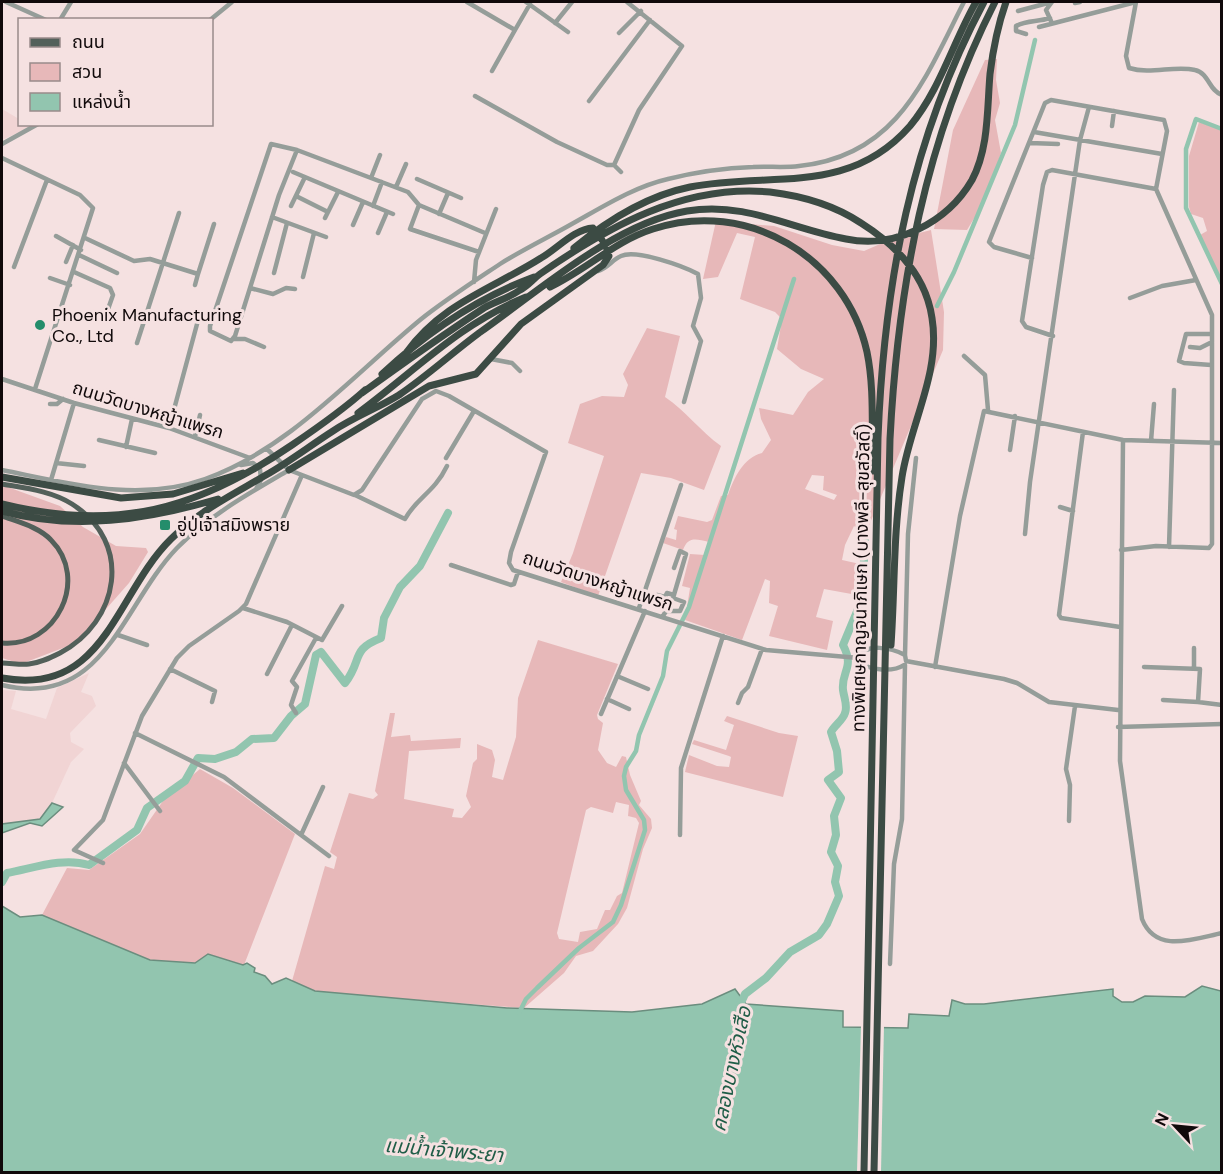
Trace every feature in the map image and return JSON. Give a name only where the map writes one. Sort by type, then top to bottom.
[{"type":"highway","points":[[2,504],[70,515],[103,516],[139,513],[199,498],[256,469],[481,310],[519,291],[618,216],[669,193],[723,182],[818,177],[847,170],[871,158],[891,143],[918,116],[976,2]]},
{"type":"highway","name":"ทางพิเศษกาญจนาภิเษก (บางพลี-สุขสวัสดิ์)","points":[[864,1173],[876,512],[880,385],[889,292],[897,245],[911,188],[935,112],[984,2]]},
{"type":"highway","name":"ทางพิเศษกาญจนาภิเษก (บางพลี-สุขสวัสดิ์)","points":[[874,1173],[890,439],[902,293],[936,146],[959,82],[995,2]]},
{"type":"highway","points":[[336,429],[399,394],[537,293],[635,227],[687,211],[740,210],[836,237],[861,241],[905,235],[928,225],[956,201],[977,168],[985,137],[993,51],[1006,2]]},
{"type":"highway","points":[[556,263],[647,211],[676,200],[720,191],[753,191],[801,197],[843,212],[889,243],[910,266],[929,301],[934,352],[908,448],[898,502],[884,720]]},
{"type":"highway","points":[[2,678],[36,679],[62,674],[83,661],[105,638],[156,554],[194,519],[226,496],[269,474],[336,429],[478,319],[572,276],[635,236],[679,222],[719,221],[749,226],[777,237],[800,250],[821,267],[837,287],[852,311],[863,338],[871,384],[876,512]]},
{"type":"highway","points":[[289,470],[429,386],[469,377],[483,369],[520,324],[603,266],[609,253],[593,228],[581,231],[528,266],[478,292],[431,323],[406,353]]},
{"type":"highway","points":[[362,393],[406,353],[483,299],[537,276]]},
{"type":"highway","points":[[2,477],[100,496],[152,497],[201,487],[256,469]]},
{"type":"highway","points":[[2,511],[53,520],[122,521],[161,515],[226,496]]},
{"type":"main road","points":[[2,484],[38,491],[71,503],[94,523],[104,539],[112,562],[111,590],[100,619],[87,635],[50,658],[31,664],[2,663]]},
{"type":"main road","points":[[2,516],[44,533],[59,549],[69,574],[66,600],[57,618],[35,636],[20,642],[2,643]]},
{"type":"street","points":[[6,2],[42,18]]},
{"type":"street","points":[[61,18],[71,2]]},
{"type":"street","points":[[212,18],[232,2]]},
{"type":"street","points":[[467,2],[515,30]]},
{"type":"street","points":[[555,22],[573,2]]},
{"type":"street","points":[[614,165],[639,110],[681,48],[681,44],[627,2]]},
{"type":"street","points":[[232,468],[267,449],[422,318],[502,263],[569,226],[654,183],[707,170],[808,165],[831,160],[861,146],[884,130],[914,99],[964,2]]},
{"type":"street","points":[[1026,34],[1016,31],[1016,26],[1025,21],[1037,23],[1136,2],[1126,56],[1130,68],[1144,71],[1197,70],[1215,92],[1221,95]]},
{"type":"street","points":[[492,71],[528,3],[568,32]]},
{"type":"street","points":[[1049,3],[1046,10],[1051,20]]},
{"type":"street","points":[[1018,11],[1049,3]]},
{"type":"street","points":[[619,33],[641,11]]},
{"type":"street","points":[[589,101],[650,20]]},
{"type":"street","points":[[1039,27],[1051,20]]},
{"type":"street","points":[[476,96],[557,142],[607,165],[614,165],[621,172]]},
{"type":"street","points":[[1032,258],[994,247],[989,242],[1047,101],[1164,120],[1167,131],[1156,189],[1212,315],[1211,547],[1121,550]]},
{"type":"street","points":[[1025,534],[1038,422],[1077,175],[1080,140],[1089,107]]},
{"type":"street","points":[[1112,126],[1114,111]]},
{"type":"street","points":[[2,144],[34,126]]},
{"type":"street","points":[[1034,132],[1162,154]]},
{"type":"street","points":[[1030,143],[1058,144]]},
{"type":"street","points":[[264,347],[244,339],[228,340],[210,331],[210,326],[271,144],[297,150],[396,187],[408,192],[419,205],[485,233]]},
{"type":"street","points":[[233,339],[272,217],[297,150]]},
{"type":"street","points":[[371,178],[380,155]]},
{"type":"street","points":[[2,158],[80,195],[91,204],[94,212],[35,388]]},
{"type":"street","points":[[396,187],[406,164]]},
{"type":"street","points":[[1053,336],[1026,327],[1022,321],[1047,172],[1052,170],[1156,189]]},
{"type":"street","points":[[293,172],[390,213],[378,233]]},
{"type":"street","points":[[291,206],[305,177]]},
{"type":"street","points":[[417,179],[461,198]]},
{"type":"street","points":[[14,267],[47,180]]},
{"type":"street","points":[[373,206],[382,182]]},
{"type":"street","points":[[325,218],[338,192]]},
{"type":"street","points":[[439,214],[448,193]]},
{"type":"street","points":[[296,196],[328,212]]},
{"type":"street","points":[[353,225],[363,202]]},
{"type":"street","points":[[419,205],[410,224],[413,231],[478,252]]},
{"type":"street","points":[[474,282],[478,252],[495,209]]},
{"type":"street","points":[[137,343],[179,213]]},
{"type":"street","points":[[272,217],[326,237]]},
{"type":"street","points":[[274,273],[288,222]]},
{"type":"street","points":[[195,285],[214,224]]},
{"type":"street","points":[[303,277],[314,232]]},
{"type":"street","points":[[56,236],[117,273]]},
{"type":"street","points":[[85,238],[134,261],[150,259],[198,274]]},
{"type":"street","points":[[66,262],[73,245]]},
{"type":"street","points":[[595,272],[606,268],[620,256],[632,255],[656,257],[698,274],[701,298],[693,326],[701,341],[684,402]]},
{"type":"street","points":[[74,272],[110,288],[112,295],[107,312]]},
{"type":"street","points":[[50,278],[70,285]]},
{"type":"street","points":[[1130,297],[1162,286],[1196,280]]},
{"type":"street","points":[[250,288],[273,294],[286,288],[295,289]]},
{"type":"street","points":[[169,429],[200,313]]},
{"type":"street","points":[[1212,334],[1186,334],[1179,360],[1184,363],[1212,365]]},
{"type":"street","points":[[1190,347],[1200,348],[1212,342]]},
{"type":"street","points":[[935,667],[960,516],[981,417],[988,410],[985,375],[964,356]]},
{"type":"street","points":[[491,359],[512,363],[520,371]]},
{"type":"street","name":"ถนนวัดบางหญ้าแพรก","points":[[2,379],[35,388],[74,403],[195,437],[250,458]]},
{"type":"street","points":[[1169,547],[1174,390]]},
{"type":"street","name":"ถนนวัดบางหญ้าแพรก","points":[[354,495],[362,490],[426,395],[436,391],[546,452],[511,552],[509,563],[513,570],[762,649],[783,653],[859,658]]},
{"type":"street","points":[[50,404],[63,399]]},
{"type":"street","points":[[51,480],[74,403]]},
{"type":"street","points":[[1151,441],[1154,404]]},
{"type":"street","points":[[988,410],[1123,440],[1221,443]]},
{"type":"street","points":[[446,458],[474,411]]},
{"type":"street","points":[[195,437],[201,415]]},
{"type":"street","points":[[1010,450],[1014,416]]},
{"type":"street","points":[[126,447],[132,419]]},
{"type":"street","points":[[1083,432],[1059,617],[1120,627]]},
{"type":"street","points":[[99,440],[155,453]]},
{"type":"street","points":[[1123,440],[1118,727],[1123,801],[1139,906],[1145,928],[1153,937],[1165,942],[1221,933]]},
{"type":"street","points":[[267,449],[289,470],[354,495],[405,519],[413,507],[436,486],[447,466]]},
{"type":"street","points":[[890,964],[894,864],[902,819],[908,534],[916,458]]},
{"type":"street","points":[[56,463],[84,466]]},
{"type":"street","points":[[2,470],[117,491],[187,485],[248,464],[257,466],[261,480],[255,491]]},
{"type":"street","points":[[2,685],[34,688],[71,678],[89,669],[118,634],[144,590],[178,547],[216,516],[289,470]]},
{"type":"street","points":[[103,863],[74,850],[103,820],[135,733],[183,650],[243,608],[302,475]]},
{"type":"street","points":[[639,609],[681,485]]},
{"type":"street","points":[[1060,507],[1073,511]]},
{"type":"street","points":[[663,616],[666,611],[680,611],[684,602],[673,598],[686,554],[680,551],[674,568]]},
{"type":"street","points":[[451,564],[511,585],[514,584],[518,572]]},
{"type":"street","points":[[657,595],[665,597],[667,593],[674,595]]},
{"type":"street","points":[[243,608],[292,625],[316,638],[324,639],[342,606]]},
{"type":"street","points":[[601,714],[645,610]]},
{"type":"street","points":[[267,674],[292,625]]},
{"type":"street","points":[[118,634],[147,645]]},
{"type":"street","points":[[680,836],[681,768],[723,636]]},
{"type":"street","points":[[294,711],[291,703],[298,688],[292,680],[316,638]]},
{"type":"street","name":"ถนนวัดบางหญ้าแพรก","points":[[859,658],[864,651],[873,648],[905,660],[1017,682],[1049,702],[1118,710]]},
{"type":"street","points":[[1194,648],[1194,668]]},
{"type":"street","points":[[738,703],[742,693],[748,687],[762,649]]},
{"type":"street","name":"ถนนวัดบางหญ้าแพรก","points":[[859,658],[864,666],[875,669],[896,669],[905,660]]},
{"type":"street","points":[[1144,667],[1194,668],[1201,671],[1198,702]]},
{"type":"street","points":[[170,669],[215,691],[212,702]]},
{"type":"street","points":[[617,676],[648,689]]},
{"type":"street","points":[[607,699],[629,709]]},
{"type":"street","points":[[1163,700],[1221,705]]},
{"type":"street","points":[[1069,821],[1070,785],[1066,769],[1075,706]]},
{"type":"street","points":[[1118,727],[1221,724]]},
{"type":"street","points":[[135,733],[191,760],[245,791],[329,856]]},
{"type":"street","points":[[124,763],[158,810]]},
{"type":"street","points":[[301,835],[323,787]]},
{"type":"shaded area","points":[[2,109],[18,118],[18,126],[33,126],[2,140]]},
{"type":"shaded area","points":[[89,673],[81,692],[92,696],[96,706],[70,733],[71,742],[84,749],[71,762],[52,803],[40,819],[2,824],[2,690],[16,691],[11,709],[46,719],[57,688]]},
{"type":"green space","points":[[997,59],[996,80],[1000,103],[995,120],[1001,153],[984,202],[967,230],[934,229],[953,130],[985,60]]},
{"type":"green space","points":[[1199,122],[1221,130],[1221,280],[1200,235],[1207,231],[1203,218],[1191,214],[1189,207],[1189,156]]},
{"type":"green space","points":[[716,221],[774,226],[832,245],[864,251],[887,241],[931,230],[944,312],[943,350],[865,535],[854,526],[845,545],[842,560],[869,566],[868,597],[824,589],[816,617],[833,621],[827,650],[769,636],[778,606],[769,603],[770,581],[765,579],[742,640],[685,620],[690,588],[682,586],[690,554],[705,555],[709,542],[690,541],[683,550],[663,543],[666,537],[676,540],[677,530],[674,529],[678,516],[707,522],[712,520],[721,496],[728,495],[744,464],[762,453],[771,440],[761,419],[759,408],[793,415],[808,392],[824,379],[801,369],[777,349],[782,319],[775,312],[740,299],[755,237],[737,233],[718,277],[703,279]],"holes":[[[812,475],[824,476],[823,490],[837,495],[834,500],[805,489]]]},
{"type":"green space","points":[[647,328],[680,336],[665,397],[721,446],[704,490],[671,478],[641,473],[598,596],[561,582],[573,553],[604,456],[568,443],[580,404],[602,396],[624,397],[628,385],[623,374]]},
{"type":"green space","points":[[2,485],[60,506],[83,527],[116,546],[146,548],[148,552],[129,583],[76,643],[21,664],[2,658]]},
{"type":"green space","points":[[538,640],[618,664],[597,715],[603,723],[598,750],[607,763],[616,767],[622,756],[626,757],[630,775],[641,801],[639,805],[651,819],[652,828],[643,849],[627,908],[618,924],[593,951],[576,956],[564,973],[524,1008],[315,992],[292,981],[325,866],[334,869],[337,857],[330,852],[349,793],[373,799],[378,795],[375,791],[390,713],[395,713],[391,737],[410,735],[411,741],[461,738],[460,748],[409,751],[404,799],[454,809],[452,817],[462,818],[471,807],[466,796],[473,763],[477,759],[477,744],[492,750],[495,760],[492,777],[503,780],[516,737],[518,698]],"holes":[[[616,802],[629,805],[628,816],[636,818],[639,823],[622,893],[617,896],[610,910],[605,910],[597,929],[580,932],[578,942],[559,939],[557,933],[586,810],[591,807],[613,813]]]},
{"type":"green space","points":[[727,716],[779,733],[798,736],[783,797],[685,772],[689,755],[717,766],[729,767],[731,757],[692,744],[694,740],[726,750],[734,725],[724,721]]},
{"type":"green space","points":[[200,769],[233,788],[295,834],[244,965],[208,954],[195,963],[150,960],[42,915],[67,868],[89,870],[140,834],[165,798]]},
{"type":"water","points":[[52,803],[63,807],[42,826],[30,823],[2,833],[2,824],[40,819]]},
{"type":"water","name":"แม่น้ำเจ้าพระยา","points":[[2,906],[20,917],[42,915],[150,960],[195,963],[208,954],[243,965],[247,963],[255,968],[254,972],[265,976],[272,984],[286,978],[315,991],[507,1008],[632,1012],[702,1004],[735,989],[746,1004],[843,1011],[843,1027],[908,1028],[909,1014],[949,1016],[952,1000],[965,1004],[984,1004],[1113,989],[1113,996],[1122,1002],[1133,1002],[1145,996],[1185,997],[1202,986],[1221,991],[1221,1172],[2,1172]]},
{"type":"pier","points":[[861,1025],[884,1025],[881,1172],[857,1172]]},
{"type":"waterway","points":[[937,306],[954,272],[1015,125],[1035,40]]},
{"type":"waterway","points":[[1222,129],[1196,119],[1186,149],[1186,208],[1222,284]]},
{"type":"waterway","points":[[519,1013],[526,999],[537,988],[579,948],[613,922],[621,905],[645,830],[644,820],[626,790],[624,776],[626,767],[636,751],[639,735],[663,676],[667,651],[689,607],[794,279]]},
{"type":"waterway","points":[[2,882],[7,873],[48,864],[69,862],[89,865],[137,830],[147,808],[185,781],[198,758],[215,759],[236,752],[252,739],[274,738],[291,716],[305,704],[316,655],[321,652],[345,683],[361,651],[371,642],[381,638],[384,618],[400,587],[420,566],[448,513]]},
{"type":"waterway","name":"คลองบางหัวเสือ","points":[[739,1007],[745,994],[766,978],[790,952],[819,935],[827,924],[839,896],[835,882],[838,866],[831,852],[836,835],[834,816],[841,798],[828,780],[839,772],[837,751],[831,732],[843,718],[846,710],[843,684],[848,659],[843,645],[858,609],[863,584],[865,535]]},
{"type":"place","name":"Phoenix Manufacturing Co., Ltd","points":[[40,325]]},
{"type":"place","name":"อู่ปู่เจ้าสมิงพราย","points":[[165,525]]}]
